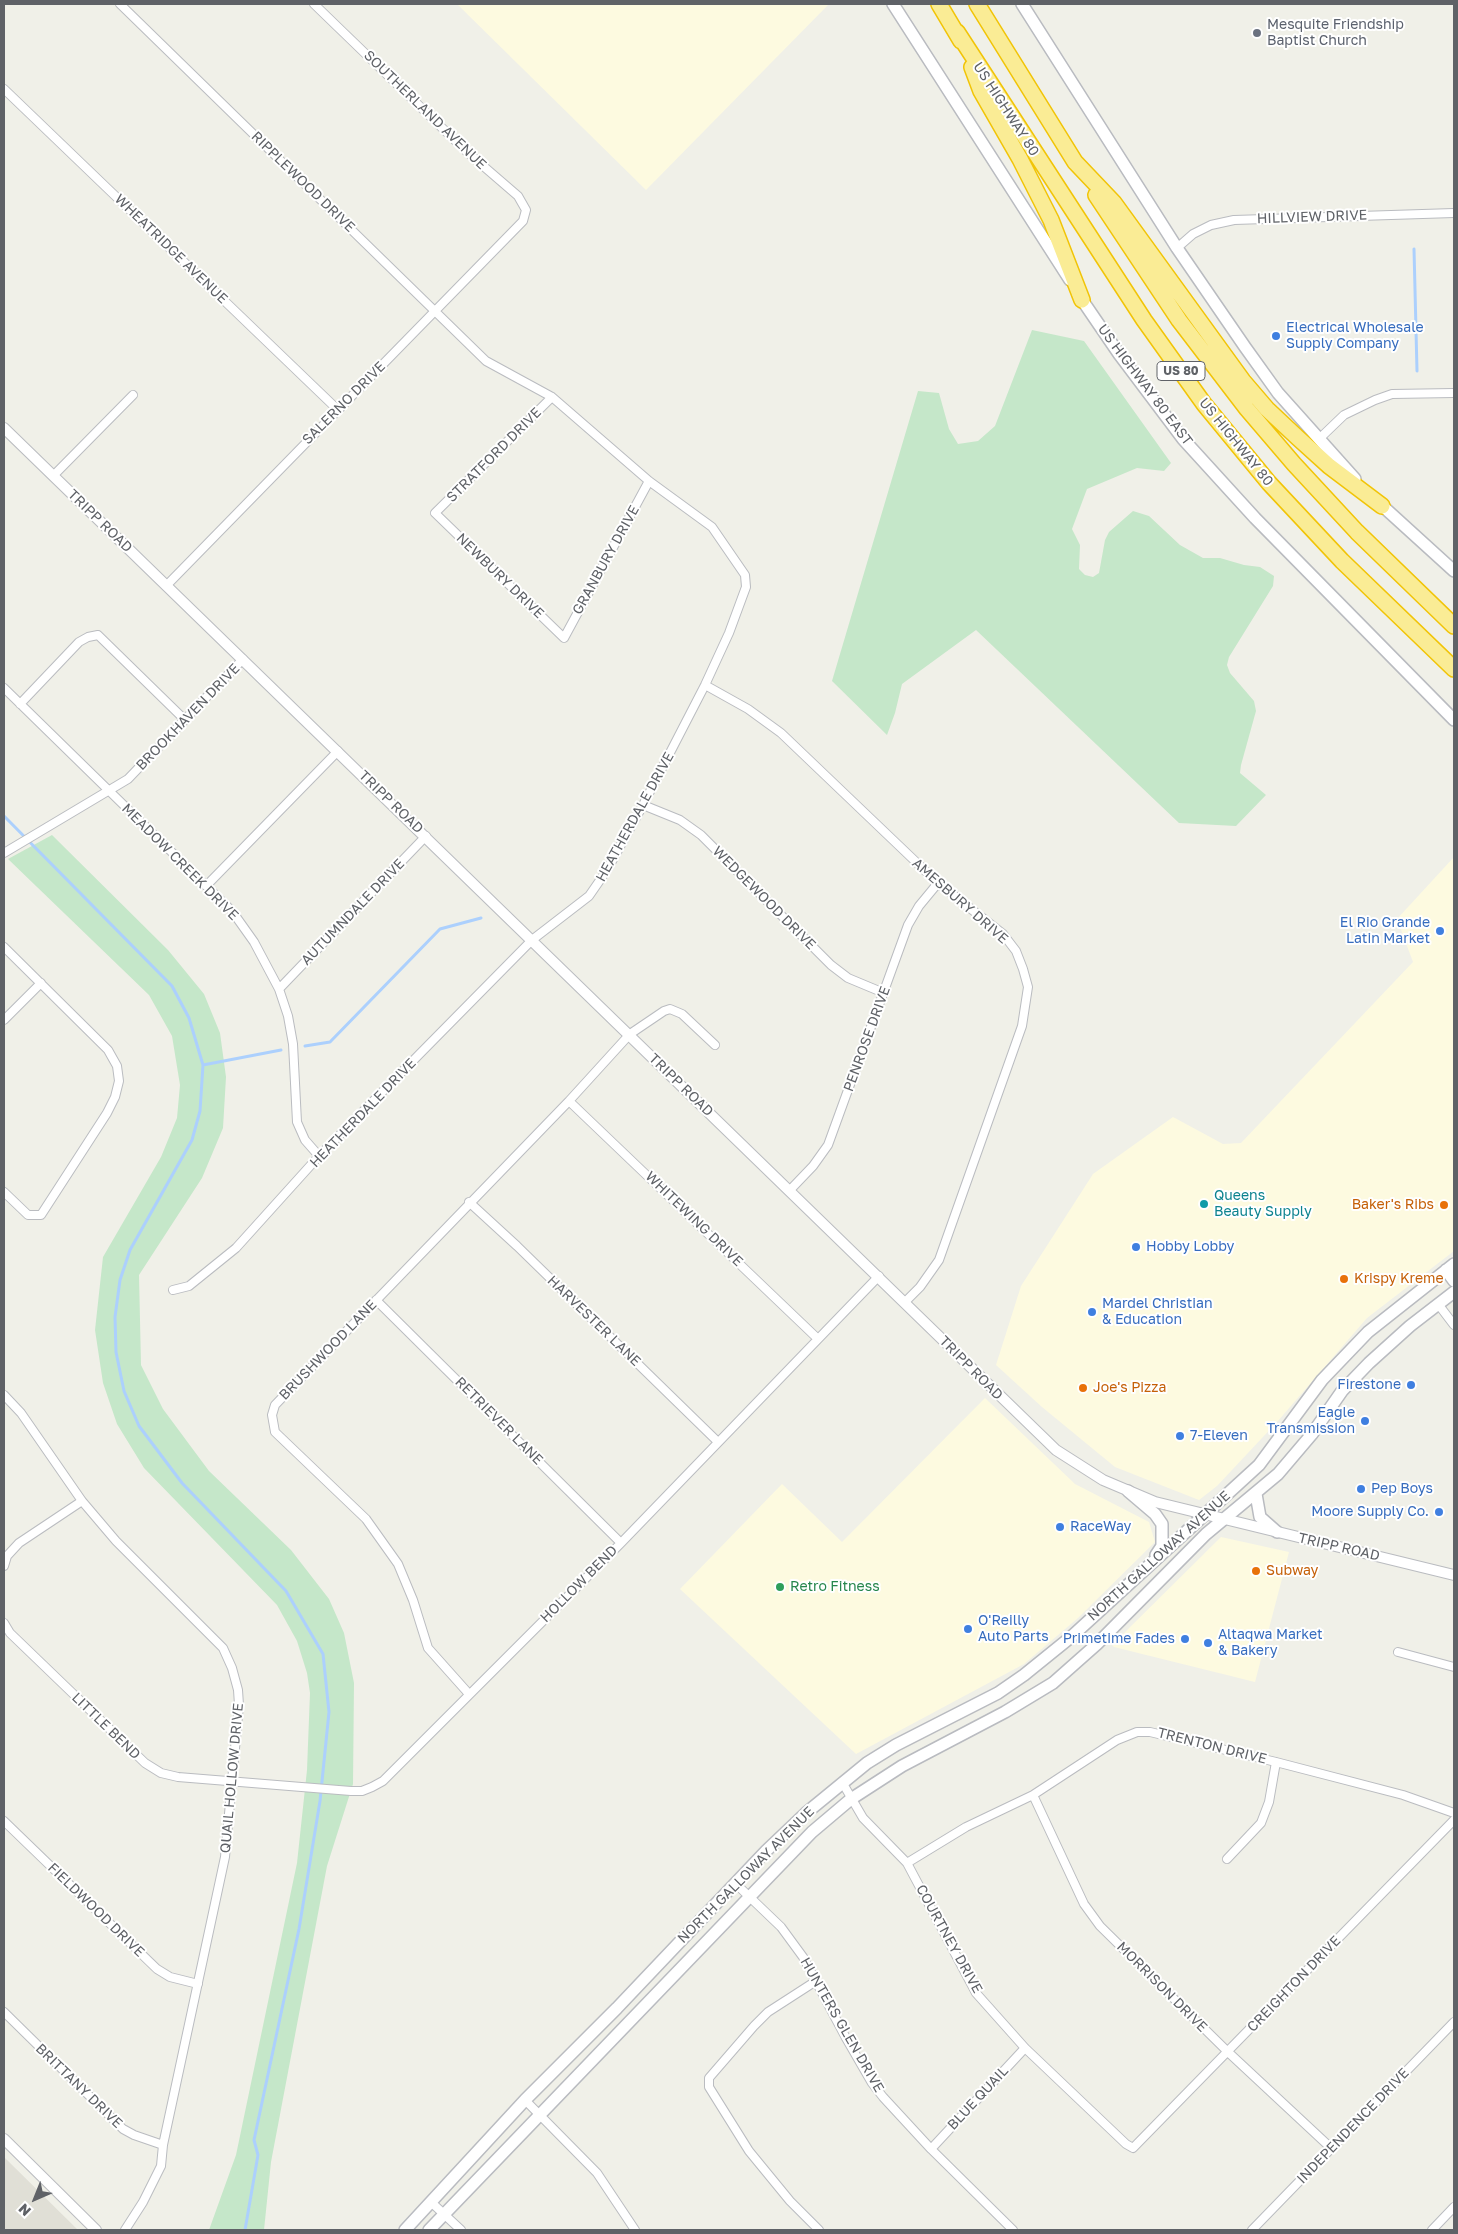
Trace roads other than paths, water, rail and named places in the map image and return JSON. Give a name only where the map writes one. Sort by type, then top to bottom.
[{"type":"highway","name":"US 80","points":[[939,4],[957,32]]},
{"type":"highway","name":"US 80","points":[[977,4],[1075,162]]},
{"type":"highway","points":[[957,32],[982,91],[1020,159],[1050,220],[1082,300]]},
{"type":"highway","name":"US HIGHWAY 80","points":[[957,32],[1144,320],[1204,404],[1269,483],[1336,554],[1454,669]]},
{"type":"highway","points":[[1075,162],[1114,203],[1182,299],[1260,401],[1329,466],[1382,506]]},
{"type":"highway","name":"US HIGHWAY 80","points":[[1075,162],[1179,320],[1247,409],[1294,464],[1357,532],[1454,626]]},
{"type":"main road","name":"US HIGHWAY 80 EAST","points":[[893,4],[1082,300],[1119,354],[1183,439],[1255,518],[1454,720]]},
{"type":"main road","points":[[1022,4],[1177,248],[1278,393],[1318,440],[1382,506],[1454,572]]},
{"type":"main road","points":[[1450,1267],[1454,1281]]},
{"type":"main road","name":"NORTH GALLOWAY AVENUE","points":[[406,2230],[525,2100],[617,2008],[735,1883],[799,1819],[842,1782],[896,1746],[998,1693],[1044,1660],[1259,1465],[1322,1380],[1344,1355],[1368,1332],[1450,1267]]},
{"type":"main road","points":[[1425,1286],[1438,1304]]},
{"type":"main road","name":"NORTH GALLOWAY AVENUE","points":[[429,2230],[812,1832],[851,1798],[902,1766],[974,1729],[1053,1683],[1097,1644],[1175,1564],[1224,1519],[1278,1474],[1312,1434],[1327,1410],[1351,1382],[1389,1344],[1454,1292]]},
{"type":"main road","points":[[1128,1491],[1155,1514],[1162,1524],[1162,1546],[1152,1563]]},
{"type":"main road","points":[[1256,1494],[1260,1517],[1277,1532]]},
{"type":"main road","points":[[965,1710],[974,1729]]},
{"type":"street","name":"RIPPLEWOOD DRIVE","points":[[120,4],[486,361]]},
{"type":"street","name":"SOUTHERLAND AVENUE","points":[[314,4],[467,152],[518,196],[526,210],[523,221]]},
{"type":"street","name":"WHEATRIDGE AVENUE","points":[[4,89],[338,410]]},
{"type":"street","name":"HILLVIEW DRIVE","points":[[1177,248],[1193,234],[1211,225],[1234,220],[1454,213]]},
{"type":"street","name":"SALERNO DRIVE","points":[[166,586],[523,221]]},
{"type":"street","name":"HEATHERDALE DRIVE","points":[[173,1290],[189,1286],[236,1248],[319,1156],[532,940],[589,896],[607,870],[644,805],[705,685],[746,587],[745,575],[712,527],[649,482],[552,397],[486,361]]},
{"type":"street","points":[[1318,440],[1344,414],[1392,394],[1454,392]]},
{"type":"street","points":[[53,476],[133,395]]},
{"type":"street","name":"STRATFORD DRIVE","points":[[436,513],[552,397]]},
{"type":"street","name":"TRIPP ROAD","points":[[4,428],[630,1034],[1056,1450],[1103,1480],[1155,1502],[1454,1575]]},
{"type":"street","name":"GRANBURY DRIVE","points":[[564,638],[649,482]]},
{"type":"street","name":"NEWBURY DRIVE","points":[[436,513],[564,638]]},
{"type":"street","points":[[20,704],[79,642],[88,637],[98,635],[184,719]]},
{"type":"street","name":"BROOKHAVEN DRIVE","points":[[4,853],[128,779],[143,766],[184,719],[243,659]]},
{"type":"street","name":"AMESBURY DRIVE","points":[[705,685],[748,709],[781,733],[938,883],[1002,934],[1016,951],[1028,987],[1022,1026],[939,1260],[920,1287],[905,1302]]},
{"type":"street","name":"MEADOW CREEK DRIVE","points":[[4,688],[232,911],[248,933],[279,988],[288,1016],[293,1044],[297,1122],[305,1140],[319,1156]]},
{"type":"street","points":[[206,886],[338,751]]},
{"type":"street","name":"WEDGEWOOD DRIVE","points":[[644,805],[680,820],[701,835],[831,965],[848,978],[884,993]]},
{"type":"street","name":"AUTUMNDALE DRIVE","points":[[279,988],[426,836]]},
{"type":"street","name":"PENROSE DRIVE","points":[[790,1190],[813,1166],[831,1139],[908,925],[919,906],[938,883]]},
{"type":"street","points":[[4,947],[108,1050],[117,1066],[119,1081],[115,1097],[106,1113],[41,1215],[34,1217],[28,1215],[4,1192]]},
{"type":"street","points":[[4,1020],[41,983]]},
{"type":"street","name":"BRUSHWOOD LANE","points":[[469,1694],[428,1648],[413,1600],[398,1564],[366,1519],[275,1432],[273,1423],[275,1405],[469,1202],[569,1101],[630,1034],[670,1009],[682,1014],[716,1045]]},
{"type":"street","name":"WHITEWING DRIVE","points":[[569,1101],[818,1339]]},
{"type":"street","name":"HARVESTER LANE","points":[[469,1202],[517,1246],[718,1442]]},
{"type":"street","name":"HOLLOW BEND","points":[[233,1782],[362,1791],[383,1781],[621,1542],[879,1276]]},
{"type":"street","name":"RETRIEVER LANE","points":[[376,1300],[621,1542]]},
{"type":"street","points":[[1438,1304],[1454,1325]]},
{"type":"street","name":"QUAIL HOLLOW DRIVE","points":[[4,1395],[21,1413],[82,1501],[116,1541],[222,1648],[232,1668],[238,1690],[239,1705],[226,1857],[163,2145],[161,2166],[144,2202],[125,2230]]},
{"type":"street","points":[[4,1566],[8,1556],[19,1543],[82,1501]]},
{"type":"street","name":"LITTLE BEND","points":[[4,1623],[10,1633],[145,1763],[161,1773],[172,1777],[233,1782]]},
{"type":"street","points":[[1398,1652],[1454,1667]]},
{"type":"street","name":"TRENTON DRIVE","points":[[907,1863],[966,1827],[1032,1795],[1117,1740],[1137,1732],[1150,1732],[1276,1762],[1402,1795],[1454,1813]]},
{"type":"street","points":[[1227,1859],[1261,1823],[1269,1802],[1276,1762]]},
{"type":"street","name":"COURTNEY DRIVE","points":[[842,1782],[863,1818],[907,1863],[976,1993],[1025,2048],[1126,2144],[1134,2148]]},
{"type":"street","name":"MORRISON DRIVE","points":[[1032,1795],[1084,1904],[1100,1926],[1228,2052],[1331,2148]]},
{"type":"street","name":"FIELDWOOD DRIVE","points":[[4,1820],[157,1969],[170,1977],[198,1984]]},
{"type":"street","name":"CREIGHTON DRIVE","points":[[1134,2148],[1454,1820]]},
{"type":"street","name":"HUNTERS GLEN DRIVE","points":[[735,1883],[781,1927],[803,1957],[872,2083],[931,2149],[1013,2230]]},
{"type":"street","points":[[816,1981],[768,2012],[709,2078],[709,2087],[749,2151],[790,2201],[818,2230]]},
{"type":"street","name":"BRITTANY DRIVE","points":[[4,2012],[124,2129],[134,2136],[163,2145]]},
{"type":"street","name":"INDEPENDENCE DRIVE","points":[[1252,2230],[1454,2022]]},
{"type":"street","name":"BLUE QUAIL","points":[[931,2149],[1025,2048]]},
{"type":"street","points":[[525,2100],[597,2173],[635,2230]]},
{"type":"street","points":[[4,2139],[96,2230]]},
{"type":"street","points":[[432,2203],[461,2230]]},
{"type":"street","points":[[1432,2230],[1454,2207]]},
{"type":"waterway","points":[[1414,249],[1417,371]]},
{"type":"waterway","points":[[4,816],[172,986],[189,1018],[203,1065],[200,1111],[192,1140],[130,1250],[120,1280],[115,1317],[116,1352],[124,1391],[139,1426],[182,1483],[286,1591],[323,1654],[329,1712],[320,1801],[299,1929],[254,2140],[258,2155],[245,2230]]},
{"type":"waterway","points":[[305,1046],[330,1042],[440,929],[481,918]]},
{"type":"waterway","points":[[203,1065],[281,1050]]},
{"type":"place","name":"Mesquite Friendship Baptist Church","points":[[1257,33]]},
{"type":"place","name":"Electrical Wholesale Supply Company","points":[[1276,336]]},
{"type":"place","name":"El Rio Grande Latin Market","points":[[1440,931]]},
{"type":"place","name":"Queens Beauty Supply","points":[[1204,1204]]},
{"type":"place","name":"Baker's Ribs","points":[[1444,1205]]},
{"type":"place","name":"Hobby Lobby","points":[[1136,1247]]},
{"type":"place","name":"Krispy Kreme","points":[[1344,1279]]},
{"type":"place","name":"Mardel Christian & Education","points":[[1092,1312]]},
{"type":"place","name":"Firestone","points":[[1411,1385]]},
{"type":"place","name":"Joe's Pizza","points":[[1083,1388]]},
{"type":"place","name":"Eagle Transmission","points":[[1365,1421]]},
{"type":"place","name":"7-Eleven","points":[[1180,1436]]},
{"type":"place","name":"Pep Boys","points":[[1361,1489]]},
{"type":"place","name":"Moore Supply Co.","points":[[1439,1512]]},
{"type":"place","name":"RaceWay","points":[[1060,1527]]},
{"type":"place","name":"Subway","points":[[1256,1571]]},
{"type":"place","name":"Retro Fitness","points":[[780,1587]]},
{"type":"place","name":"O'Reilly Auto Parts","points":[[968,1629]]},
{"type":"place","name":"Primetime Fades","points":[[1185,1639]]},
{"type":"place","name":"Altaqwa Market & Bakery","points":[[1208,1643]]}]
